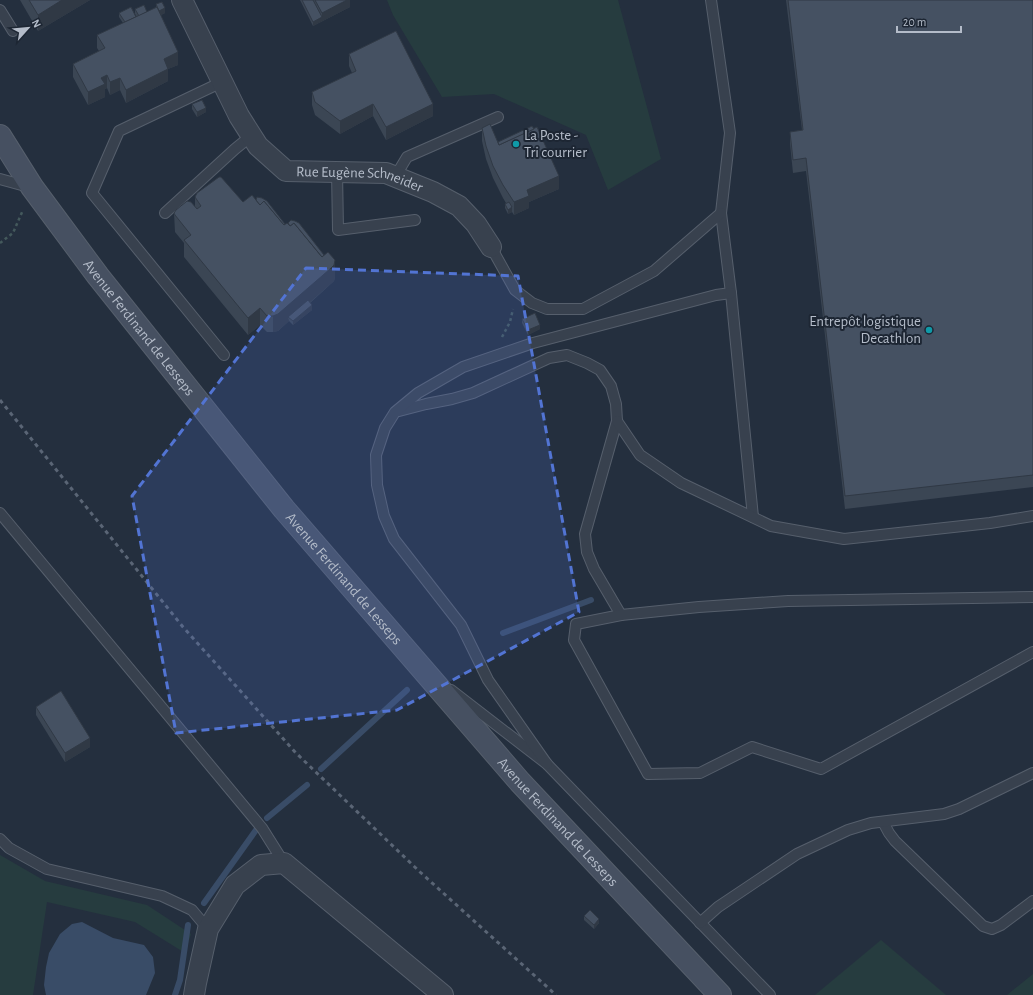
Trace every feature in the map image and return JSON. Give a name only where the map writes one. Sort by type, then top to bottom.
[{"type":"main road","name":"Avenue Ferdinand de Lesseps","points":[[0,136],[32,187],[98,276],[284,509],[520,782],[720,995]]},
{"type":"street","name":"Rue Eugène Schneider","points":[[182,0],[239,116],[251,136],[258,146],[286,171],[386,172],[433,192],[459,206],[476,224],[491,247]]},
{"type":"street","points":[[194,995],[208,929],[235,885],[261,865],[284,863],[443,995]]},
{"type":"lane","points":[[711,0],[730,133],[721,213],[731,293],[753,517]]},
{"type":"lane","points":[[0,10],[13,31]]},
{"type":"lane","points":[[222,82],[119,131],[92,193],[224,355]]},
{"type":"lane","points":[[395,177],[407,157],[498,118]]},
{"type":"lane","points":[[165,213],[251,136]]},
{"type":"lane","points":[[337,171],[338,230],[415,220]]},
{"type":"lane","points":[[0,179],[32,187]]},
{"type":"lane","points":[[491,247],[515,290],[532,303],[547,309],[583,309],[654,271],[721,213]]},
{"type":"lane","points":[[546,764],[488,680],[461,624],[394,539],[384,516],[377,485],[376,455],[385,428],[395,412],[418,393],[464,367],[533,343],[708,297],[731,293]]},
{"type":"lane","points":[[395,412],[473,393],[550,358],[567,355],[600,370],[611,386],[616,404],[617,421],[585,534],[587,552],[594,569],[621,615]]},
{"type":"lane","points":[[617,421],[640,455],[681,483],[771,526],[844,539],[990,523],[1033,516]]},
{"type":"lane","points":[[0,513],[262,828],[284,863]]},
{"type":"lane","points":[[1033,597],[788,600],[699,606],[621,615],[576,624],[574,640],[648,774],[700,773],[752,747],[820,769],[1033,652]]},
{"type":"lane","points":[[416,662],[546,764],[770,995]]},
{"type":"lane","points":[[700,923],[718,907],[797,854],[848,830],[872,823],[944,814],[959,809],[1033,773]]},
{"type":"lane","points":[[883,822],[895,841],[983,926],[992,929],[1001,925],[1033,901]]},
{"type":"lane","points":[[0,839],[9,848],[47,869],[162,896],[192,910],[208,929]]},
{"type":"path","points":[[0,243],[13,233],[32,187]]},
{"type":"path","points":[[482,360],[501,339],[510,322],[515,290]]},
{"type":"highlighted area","points":[[306,268],[518,276],[579,612],[397,710],[176,733],[132,496]]},
{"type":"green space","points":[[387,0],[618,0],[661,159],[608,190],[586,135],[494,94],[442,97],[393,15]]},
{"type":"green space","points":[[0,855],[45,881],[147,905],[191,934],[185,953],[135,922],[47,902],[33,995],[0,995]]},
{"type":"green space","points":[[881,940],[946,995],[815,995]]},
{"type":"green space","points":[[1033,974],[1033,995],[1007,995]]},
{"type":"water","points":[[82,922],[113,938],[144,945],[153,957],[155,973],[146,995],[46,995],[44,985],[49,953],[60,934],[72,924]]},
{"type":"building","points":[[29,0],[62,0],[38,15]]},
{"type":"building","points":[[302,0],[313,0],[322,17],[313,22]]},
{"type":"building","points":[[315,0],[347,0],[322,13]]},
{"type":"building","name":"Entrepôt logistique Decathlon","points":[[788,0],[1033,0],[1033,475],[845,496],[806,158],[793,160],[790,132],[803,130]]},
{"type":"building","points":[[162,2],[165,8],[159,11],[156,4]]},
{"type":"building","points":[[144,5],[147,12],[139,16],[135,9]]},
{"type":"building","points":[[131,7],[136,17],[125,22],[119,13]]},
{"type":"building","points":[[157,7],[178,52],[164,59],[168,69],[126,90],[120,78],[110,82],[107,75],[101,78],[105,84],[88,92],[73,64],[105,48],[97,35]]},
{"type":"building","points":[[396,31],[433,104],[386,127],[373,104],[340,121],[315,102],[312,92],[356,71],[349,54]]},
{"type":"building","points":[[202,100],[206,108],[197,112],[192,104]]},
{"type":"building","points":[[490,124],[499,145],[537,127],[559,176],[527,190],[529,196],[514,202],[493,166],[486,146],[482,128]]},
{"type":"building","points":[[532,126],[534,129],[499,145],[498,142]]},
{"type":"building","points":[[221,177],[243,202],[252,195],[260,205],[264,201],[284,225],[287,223],[290,226],[294,223],[322,257],[328,252],[335,260],[334,265],[330,269],[278,314],[267,316],[260,308],[248,318],[184,240],[191,235],[174,213],[187,201],[191,202],[197,209],[201,206],[195,197],[197,193]]},
{"type":"building","points":[[257,197],[267,201],[285,224],[284,225],[264,201],[260,205],[256,200]]},
{"type":"building","points":[[509,202],[512,207],[508,210],[505,204]]},
{"type":"building","points":[[291,220],[299,223],[324,255],[322,257],[294,223],[290,226],[288,223]]},
{"type":"building","points":[[308,300],[312,305],[293,321],[288,317]]},
{"type":"building","points":[[535,313],[540,325],[528,330],[522,319]]},
{"type":"building","points":[[61,691],[90,738],[65,753],[36,707]]},
{"type":"building","points":[[590,910],[599,919],[594,925],[584,916]]},
{"type":"waterway","points":[[503,633],[591,600]]},
{"type":"waterway","points":[[321,769],[407,690]]},
{"type":"waterway","points":[[267,818],[307,785]]},
{"type":"waterway","points":[[204,903],[256,830]]},
{"type":"waterway","points":[[175,995],[180,980],[188,925]]},
{"type":"railway","points":[[0,400],[183,627],[296,753],[420,872],[556,995]]},
{"type":"place","name":"La Poste - Tri courrier","points":[[516,144]]},
{"type":"place","name":"Entrepôt logistique Decathlon","points":[[929,330]]}]
